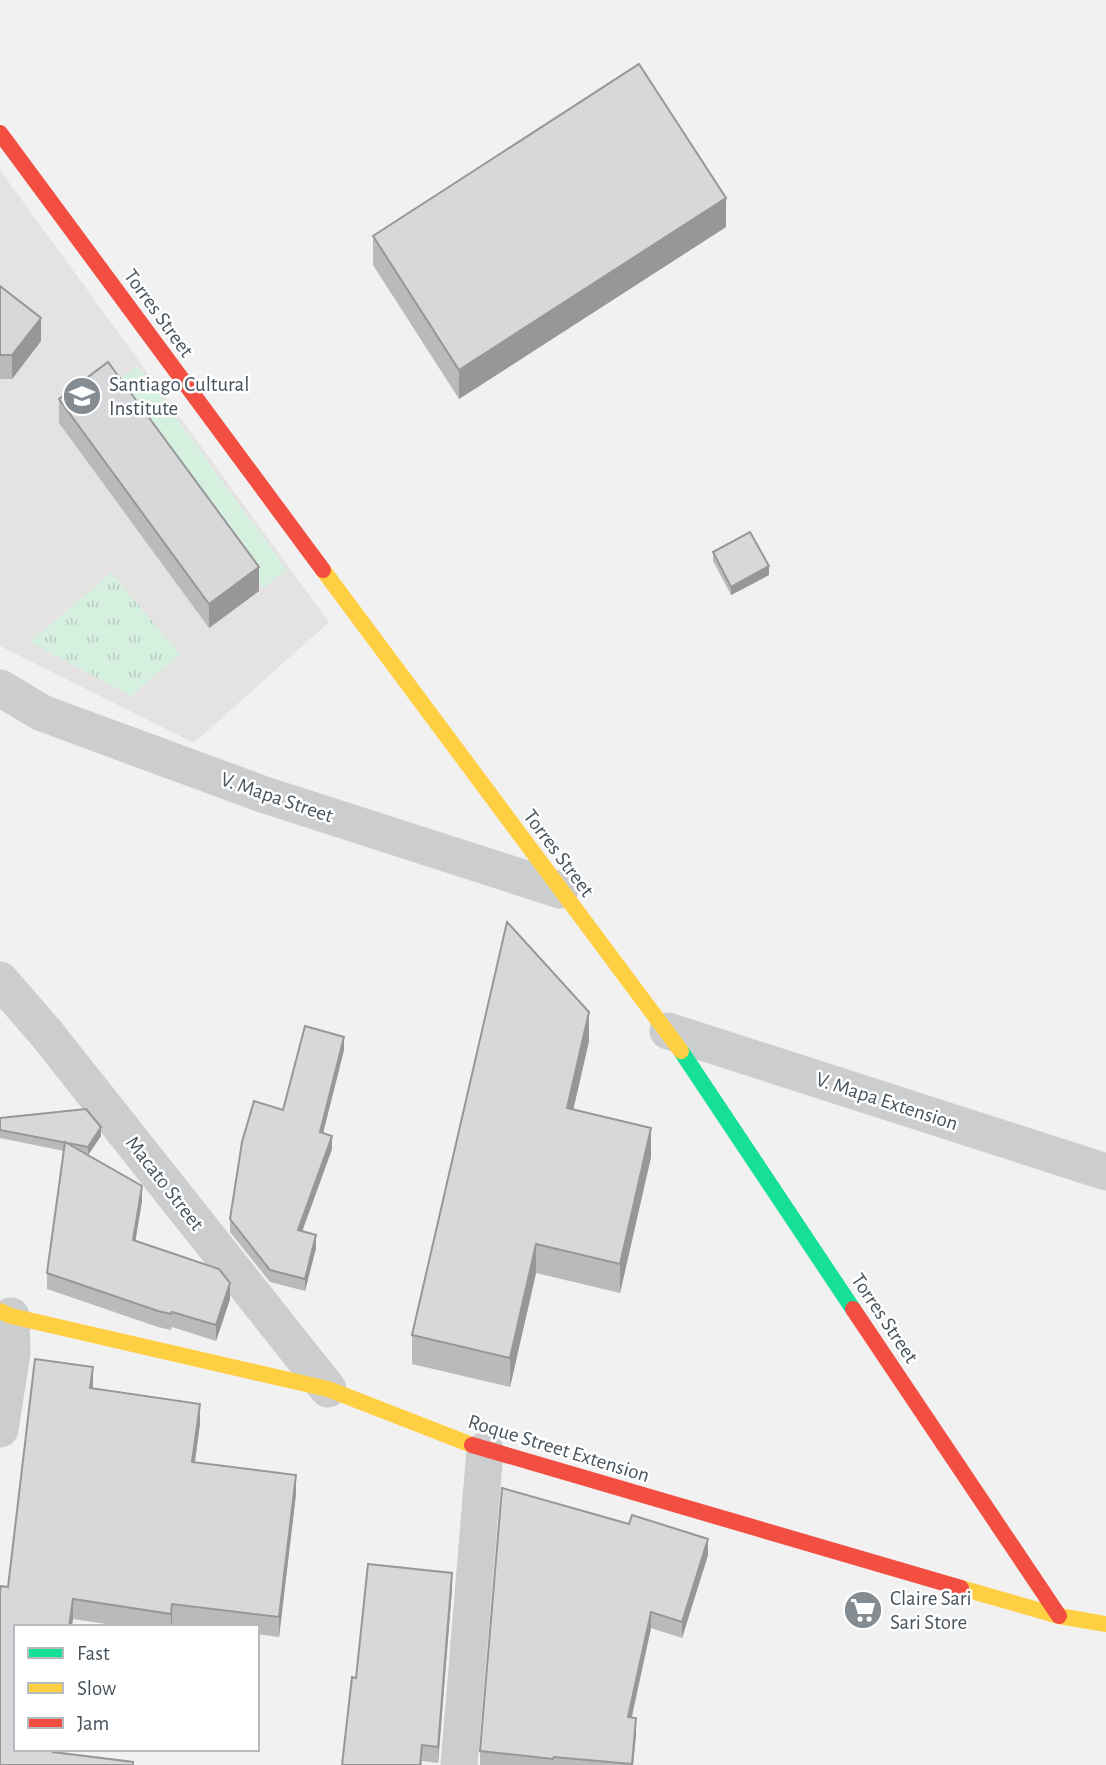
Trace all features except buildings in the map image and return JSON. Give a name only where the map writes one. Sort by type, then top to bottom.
[{"type":"street","name":"Torres Street","points":[[0,133],[560,890],[668,1031],[1059,1616]]},
{"type":"street","name":"V. Mapa Street","points":[[0,688],[42,713],[262,793],[560,890]]},
{"type":"street","name":"Macato Street","points":[[0,980],[46,1033],[328,1389]]},
{"type":"street","name":"V. Mapa Extension","points":[[668,1031],[1106,1171]]},
{"type":"street","name":"Roque Street Extension","points":[[6,1314],[328,1389],[485,1450],[1059,1616],[1106,1624]]},
{"type":"street","points":[[0,1429],[12,1353],[6,1314]]},
{"type":"street","points":[[459,1765],[485,1450]]},
{"type":"shaded area","name":"Santiago Cultural Institute","points":[[0,170],[329,622],[194,743],[0,646]]},
{"type":"green space","points":[[138,366],[287,570],[263,588],[114,383]]},
{"type":"green space","points":[[111,573],[180,654],[131,696],[30,642]]},
{"type":"traffic: fast","points":[[681,1051],[853,1309]]},
{"type":"traffic: slow","points":[[323,570],[681,1051]]},
{"type":"traffic: slow","points":[[0,1311],[11,1316],[328,1389],[472,1445]]},
{"type":"traffic: slow","points":[[961,1588],[1059,1616],[1106,1624]]},
{"type":"traffic: jam","points":[[0,133],[323,570]]},
{"type":"traffic: jam","points":[[853,1309],[1059,1616]]},
{"type":"traffic: jam","points":[[472,1445],[961,1588]]},
{"type":"place","name":"Santiago Cultural Institute","points":[[82,396]]},
{"type":"place","name":"Claire Sari Sari Store","points":[[863,1610]]}]
